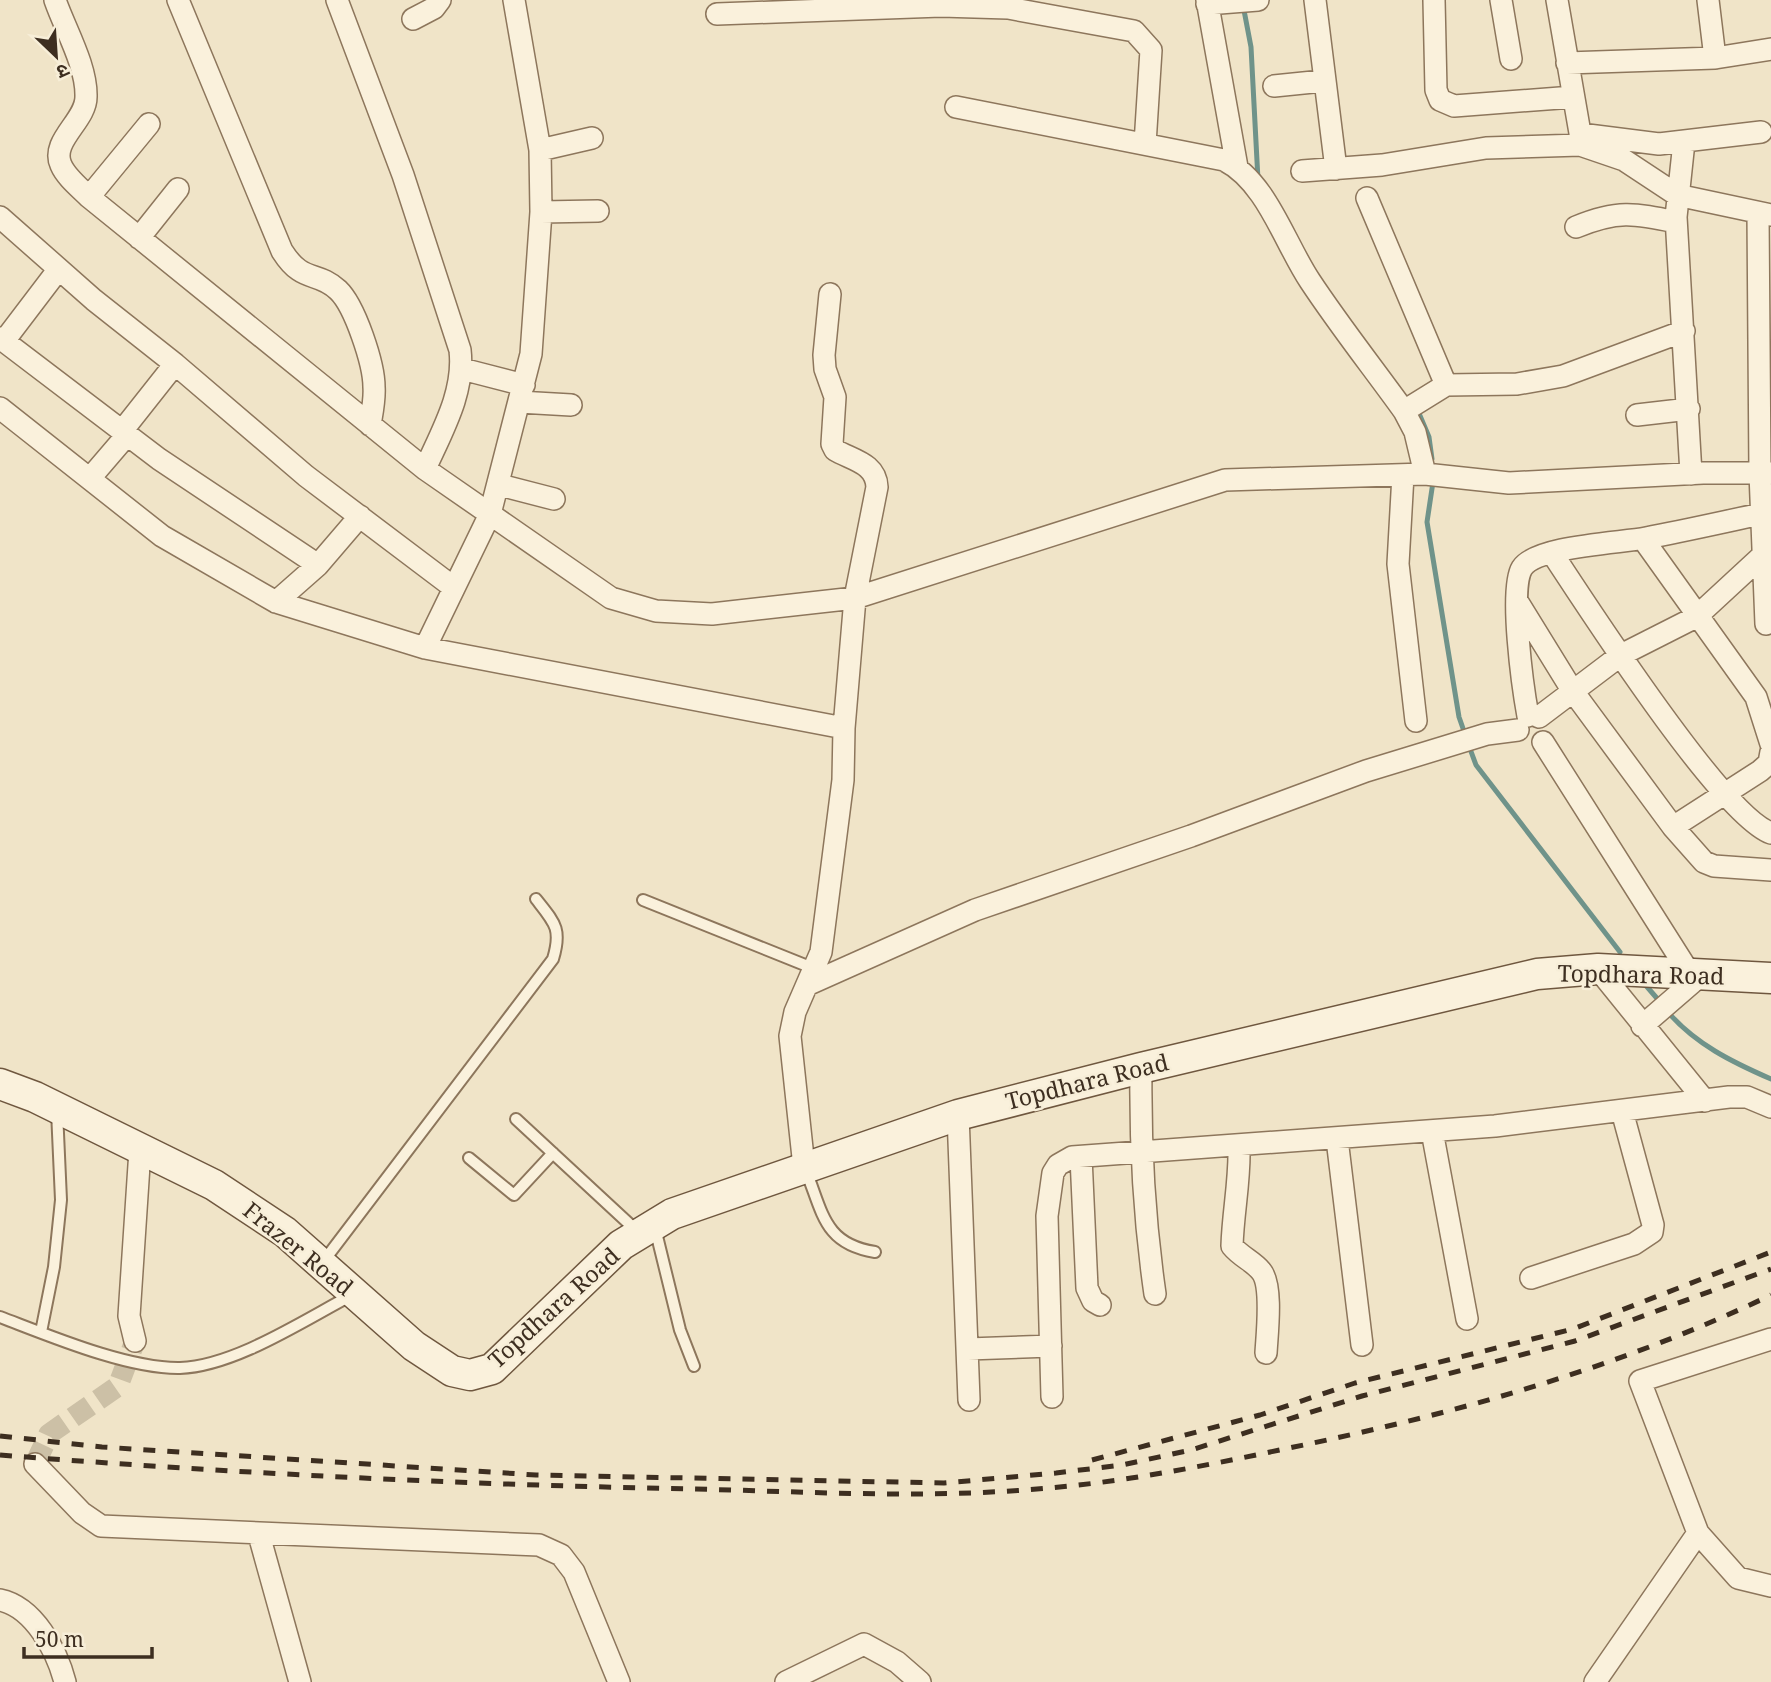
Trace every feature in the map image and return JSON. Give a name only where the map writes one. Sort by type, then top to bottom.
[{"type":"street","points":[[55,0],[86,83],[86,100],[82,114],[61,145],[58,152],[60,164],[89,197],[425,469],[611,598],[656,611],[712,614],[855,598],[1135,506],[1225,480],[1425,474],[1508,483],[1765,473]]},
{"type":"street","points":[[178,0],[282,251],[300,274],[337,289],[356,323],[371,363],[374,386],[370,425]]},
{"type":"street","points":[[337,0],[366,72],[450,312],[462,369],[455,400],[425,469]]},
{"type":"street","points":[[413,19],[434,8],[440,0]]},
{"type":"street","points":[[425,648],[490,514],[500,485],[531,354],[541,212],[540,150],[513,0]]},
{"type":"street","points":[[1237,167],[1207,2],[1258,0]]},
{"type":"street","points":[[1315,0],[1336,169]]},
{"type":"street","points":[[1434,0],[1436,90],[1440,100],[1454,106],[1573,97]]},
{"type":"street","points":[[1501,0],[1511,60]]},
{"type":"street","points":[[1556,0],[1580,139]]},
{"type":"street","points":[[1708,0],[1715,58]]},
{"type":"street","points":[[717,14],[941,6],[1008,8],[1134,32],[1151,50],[1145,144]]},
{"type":"street","points":[[1567,63],[1715,58],[1771,50]]},
{"type":"street","points":[[1274,86],[1323,81]]},
{"type":"street","points":[[956,107],[1224,160],[1237,167],[1265,203],[1310,282],[1405,411],[1415,432],[1425,474]]},
{"type":"street","points":[[89,197],[149,124]]},
{"type":"street","points":[[1302,171],[1382,165],[1486,148],[1580,139],[1684,142],[1761,132]]},
{"type":"street","points":[[540,150],[592,138]]},
{"type":"street","points":[[1580,139],[1624,160],[1676,209]]},
{"type":"street","points":[[1684,142],[1676,209],[1691,474]]},
{"type":"street","points":[[139,238],[178,189]]},
{"type":"street","points":[[1367,198],[1446,385]]},
{"type":"street","points":[[1576,227],[1616,213],[1676,209],[1764,214],[1765,473],[1761,514],[1767,568],[1766,624]]},
{"type":"street","points":[[541,212],[598,211]]},
{"type":"street","points":[[0,217],[58,270],[175,364],[306,477],[453,587]]},
{"type":"street","points":[[58,270],[2,339],[125,433],[318,565]]},
{"type":"street","points":[[804,1167],[790,1036],[795,1012],[821,952],[843,780],[844,728],[855,598],[877,480],[865,464],[835,450],[832,444],[835,397],[825,369],[824,355],[830,294]]},
{"type":"street","points":[[1405,411],[1446,385],[1517,384],[1563,376],[1684,331]]},
{"type":"street","points":[[90,477],[175,364]]},
{"type":"street","points":[[462,369],[522,394],[571,405]]},
{"type":"street","points":[[0,408],[162,536],[275,602],[425,648],[844,728]]},
{"type":"street","points":[[1637,415],[1689,409]]},
{"type":"street","points":[[1404,475],[1398,564],[1416,721]]},
{"type":"street","points":[[500,485],[554,499]]},
{"type":"street","points":[[1528,721],[1521,669],[1517,585],[1523,567],[1530,561],[1552,552],[1643,539],[1761,514]]},
{"type":"street","points":[[275,602],[318,565],[360,516]]},
{"type":"street","points":[[1643,539],[1696,617],[1765,706],[1771,744]]},
{"type":"street","points":[[1552,552],[1621,655],[1724,794],[1759,829],[1771,833]]},
{"type":"street","points":[[811,977],[975,910],[1454,743],[1528,721],[1621,655],[1696,617],[1767,568]]},
{"type":"street","points":[[1518,602],[1572,690],[1673,827],[1704,862],[1714,866],[1771,870]]},
{"type":"street","points":[[1528,721],[1548,725],[1544,742],[1690,981],[1649,1019]]},
{"type":"street","points":[[1673,827],[1769,763],[1771,752]]},
{"type":"street","points":[[1598,970],[1649,1019],[1705,1101]]},
{"type":"street","name":"Topdhara Road","points":[[470,1375],[492,1369],[621,1245],[672,1214],[958,1115],[1141,1068],[1537,974],[1598,970],[1690,981],[1771,978]]},
{"type":"street","points":[[1141,1068],[1140,1150],[1147,1241],[1155,1294]]},
{"type":"street","name":"Frazer Road","points":[[0,1084],[56,1108],[214,1185],[285,1232],[414,1346],[452,1371],[470,1375]]},
{"type":"street","points":[[1052,1398],[1047,1216],[1053,1174],[1058,1165],[1082,1157],[1140,1150],[1238,1147],[1432,1131],[1747,1097],[1771,1107]]},
{"type":"street","points":[[1531,1278],[1634,1244],[1652,1232],[1653,1225],[1622,1111]]},
{"type":"street","points":[[958,1115],[969,1400]]},
{"type":"street","points":[[1432,1131],[1467,1319]]},
{"type":"street","points":[[1337,1139],[1362,1345]]},
{"type":"street","points":[[1238,1147],[1240,1182],[1233,1202],[1232,1246],[1242,1258],[1260,1269],[1268,1282],[1266,1353]]},
{"type":"street","points":[[135,1341],[129,1316],[140,1150]]},
{"type":"street","points":[[1082,1157],[1087,1288],[1093,1301],[1100,1305]]},
{"type":"street","points":[[1771,1339],[1640,1381],[1698,1533],[1738,1578],[1771,1586]]},
{"type":"street","points":[[968,1349],[1051,1346]]},
{"type":"street","points":[[35,1464],[82,1513],[101,1526],[259,1535],[540,1545],[561,1555],[574,1572],[619,1682]]},
{"type":"street","points":[[1595,1682],[1698,1533]]},
{"type":"street","points":[[259,1535],[300,1682]]},
{"type":"street","points":[[0,1600],[18,1606],[30,1616],[46,1640],[65,1682]]},
{"type":"street","points":[[786,1682],[864,1644],[897,1662],[920,1682]]},
{"type":"lane","points":[[321,1264],[553,959],[559,938],[554,920],[537,898]]},
{"type":"lane","points":[[643,900],[811,977]]},
{"type":"lane","points":[[41,1332],[54,1267],[61,1200],[56,1108]]},
{"type":"lane","points":[[516,1119],[552,1153],[647,1229],[694,1366]]},
{"type":"lane","points":[[469,1158],[514,1195],[552,1153]]},
{"type":"lane","points":[[804,1167],[827,1224],[842,1242],[876,1252]]},
{"type":"lane","points":[[0,1317],[132,1363],[181,1368],[240,1352],[355,1294]]},
{"type":"waterway","points":[[1243,5],[1251,47],[1258,180]]},
{"type":"waterway","points":[[1418,411],[1429,437],[1432,459]]},
{"type":"waterway","points":[[1433,482],[1427,522],[1459,717],[1466,737]]},
{"type":"waterway","points":[[1469,746],[1476,765],[1620,952]]},
{"type":"waterway","points":[[1642,981],[1661,1003]]},
{"type":"waterway","points":[[1667,1011],[1702,1043],[1728,1059],[1771,1079]]},
{"type":"tunnel","points":[[35,1464],[49,1434],[118,1386],[135,1341]]},
{"type":"railway","points":[[1092,1460],[1260,1415],[1355,1383],[1573,1329],[1771,1252]]},
{"type":"railway","points":[[0,1436],[102,1447],[536,1475],[944,1483],[1056,1473],[1122,1465],[1191,1450],[1362,1396],[1575,1341],[1771,1269]]},
{"type":"railway","points":[[0,1455],[261,1473],[522,1485],[872,1494],[1049,1488],[1139,1477],[1229,1460],[1351,1435],[1474,1404],[1595,1367],[1713,1321],[1771,1295]]}]
